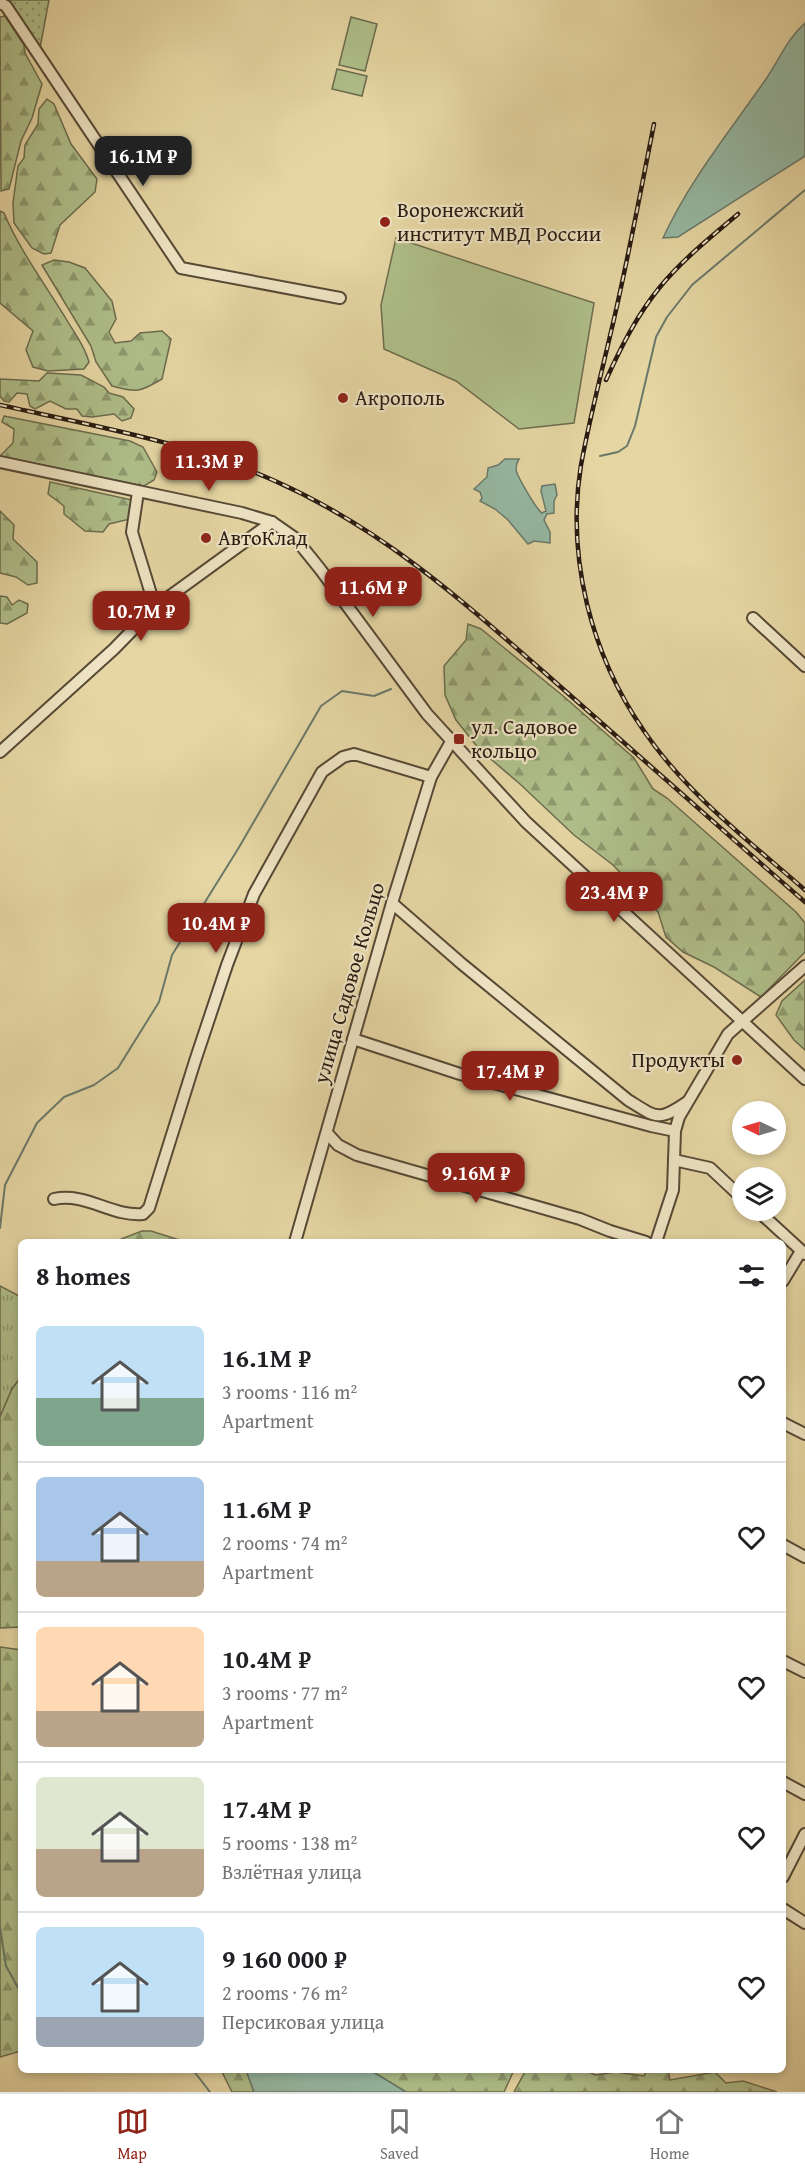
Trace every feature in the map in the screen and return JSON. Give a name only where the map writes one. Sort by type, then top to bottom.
[{"type":"street","points":[[0,3],[6,6],[181,268],[340,298]]},
{"type":"street","points":[[0,462],[242,513],[272,522],[295,538],[427,714],[526,822],[805,1079]]},
{"type":"street","points":[[138,492],[132,532],[154,607]]},
{"type":"street","points":[[0,752],[114,650],[154,607],[272,522]]},
{"type":"street","points":[[753,618],[805,666]]},
{"type":"street","name":"улица Садовое Кольцо","points":[[296,1239],[392,903],[431,777],[452,740]]},
{"type":"street","points":[[54,1199],[66,1196],[82,1199],[130,1215],[143,1214],[149,1208],[227,965],[254,894],[322,772],[344,757],[354,754],[431,777]]},
{"type":"street","points":[[392,903],[462,964],[628,1100],[651,1115],[661,1116],[671,1113],[687,1102]]},
{"type":"street","points":[[657,1239],[673,1190],[675,1131],[687,1102],[728,1034],[805,966]]},
{"type":"street","points":[[354,1039],[460,1074],[675,1131]]},
{"type":"street","points":[[327,1133],[338,1145],[357,1155],[580,1219],[636,1239]]},
{"type":"street","points":[[674,1160],[710,1168],[732,1189]]},
{"type":"street","points":[[769,1221],[803,1252],[786,1277]]},
{"type":"street","points":[[786,1424],[805,1434]]},
{"type":"street","points":[[786,1547],[805,1557]]},
{"type":"street","points":[[786,1662],[805,1672]]},
{"type":"street","points":[[786,1784],[805,1794]]},
{"type":"street","points":[[786,1870],[805,1834]]},
{"type":"street","points":[[786,1911],[805,1923]]},
{"type":"green space","points":[[7,0],[49,0],[40,48]]},
{"type":"green space","points":[[5,16],[24,45],[25,53],[42,84],[32,118],[21,141],[9,189],[1,191],[0,17]]},
{"type":"green space","points":[[351,17],[377,24],[365,71],[339,65]]},
{"type":"green space","points":[[337,69],[367,76],[362,96],[332,89]]},
{"type":"green space","points":[[47,99],[54,104],[71,144],[97,179],[95,192],[60,225],[51,253],[44,254],[32,248],[14,223],[13,203],[18,166],[24,158],[25,145],[38,124],[39,109]]},
{"type":"green space","points":[[0,211],[4,213],[24,253],[82,344],[89,362],[84,369],[48,371],[33,367],[26,350],[33,331],[0,303]]},
{"type":"green space","points":[[396,238],[594,303],[574,423],[519,429],[456,381],[384,349],[381,305]]},
{"type":"green space","points":[[54,260],[69,262],[85,268],[112,301],[116,319],[109,332],[115,343],[131,341],[140,333],[162,331],[171,339],[162,379],[138,390],[112,386],[96,362],[91,346],[42,265]]},
{"type":"green space","points":[[47,373],[81,375],[104,387],[109,393],[123,397],[134,409],[131,418],[122,421],[114,414],[82,416],[77,409],[66,409],[50,401],[35,409],[30,406],[27,394],[17,393],[9,402],[4,401],[0,396],[0,379],[39,381]]},
{"type":"green space","points":[[4,416],[130,441],[143,447],[157,472],[154,480],[144,486],[0,456],[13,443],[14,429],[2,422]]},
{"type":"green space","points":[[50,482],[132,500],[130,519],[109,524],[103,532],[85,531],[64,514],[64,506],[48,494]]},
{"type":"green space","points":[[0,511],[14,525],[13,539],[37,562],[37,583],[28,585],[16,577],[0,573]]},
{"type":"green space","points":[[0,596],[7,597],[12,605],[19,600],[28,604],[27,613],[7,624],[0,623]]},
{"type":"green space","points":[[468,624],[481,629],[634,758],[653,789],[667,798],[796,912],[805,923],[805,952],[761,997],[714,967],[683,952],[666,937],[658,912],[613,865],[574,835],[479,749],[456,720],[445,695],[444,666],[466,640]]},
{"type":"green space","points":[[805,980],[805,1050],[794,1040],[776,1015],[782,1001]]},
{"type":"green space","points":[[142,1231],[151,1231],[176,1239],[121,1239]]},
{"type":"green space","points":[[0,1286],[18,1295],[18,1381],[0,1417]]},
{"type":"green space","points":[[18,1381],[18,1627],[0,1628],[0,1417]]},
{"type":"green space","points":[[0,1647],[18,1650],[18,2052],[0,2057]]},
{"type":"green space","points":[[222,2073],[247,2073],[254,2092],[232,2092]]},
{"type":"green space","points":[[375,2073],[513,2073],[504,2092],[406,2092]]},
{"type":"green space","points":[[524,2073],[591,2073],[595,2075],[623,2073],[644,2076],[646,2073],[669,2073],[670,2080],[716,2073],[726,2083],[743,2081],[777,2092],[514,2092]]},
{"type":"shaded area","points":[[805,23],[805,156],[678,237],[663,238],[698,176],[766,79],[788,43]]},
{"type":"shaded area","points":[[505,459],[519,459],[516,466],[517,472],[542,513],[546,511],[542,486],[555,484],[557,495],[554,501],[554,513],[547,514],[544,520],[550,532],[550,543],[534,541],[528,544],[508,520],[495,509],[480,501],[482,498],[480,492],[474,489],[487,477],[488,468],[498,465]]},
{"type":"shaded area","points":[[247,2073],[375,2073],[406,2092],[254,2092]]},
{"type":"waterway","points":[[600,456],[618,452],[627,446],[635,426],[656,337],[667,317],[692,285],[805,190]]},
{"type":"waterway","points":[[0,1228],[5,1185],[37,1123],[64,1097],[94,1085],[118,1068],[159,1002],[172,955],[238,849],[321,706],[342,691],[374,696],[391,689]]},
{"type":"waterway","points":[[0,1927],[6,1966],[18,1988]]},
{"type":"waterway","points":[[195,2073],[210,2092]]},
{"type":"railway","points":[[654,124],[625,270],[581,465],[577,500],[580,570],[597,638],[625,702],[644,731],[661,754],[699,796],[805,890]]},
{"type":"railway","points":[[606,380],[630,332],[660,287],[687,258],[738,214]]},
{"type":"railway","points":[[0,405],[140,436],[242,467],[315,500],[352,522],[388,545],[456,596],[805,902]]},
{"type":"place","name":"Воронежский институт МВД России","points":[[385,222]]},
{"type":"place","name":"Акрополь","points":[[343,398]]},
{"type":"place","name":"АвтоКлад","points":[[206,538]]},
{"type":"place","name":"ул. Садовое кольцо","points":[[459,739]]},
{"type":"place","name":"Продукты","points":[[737,1060]]}]
